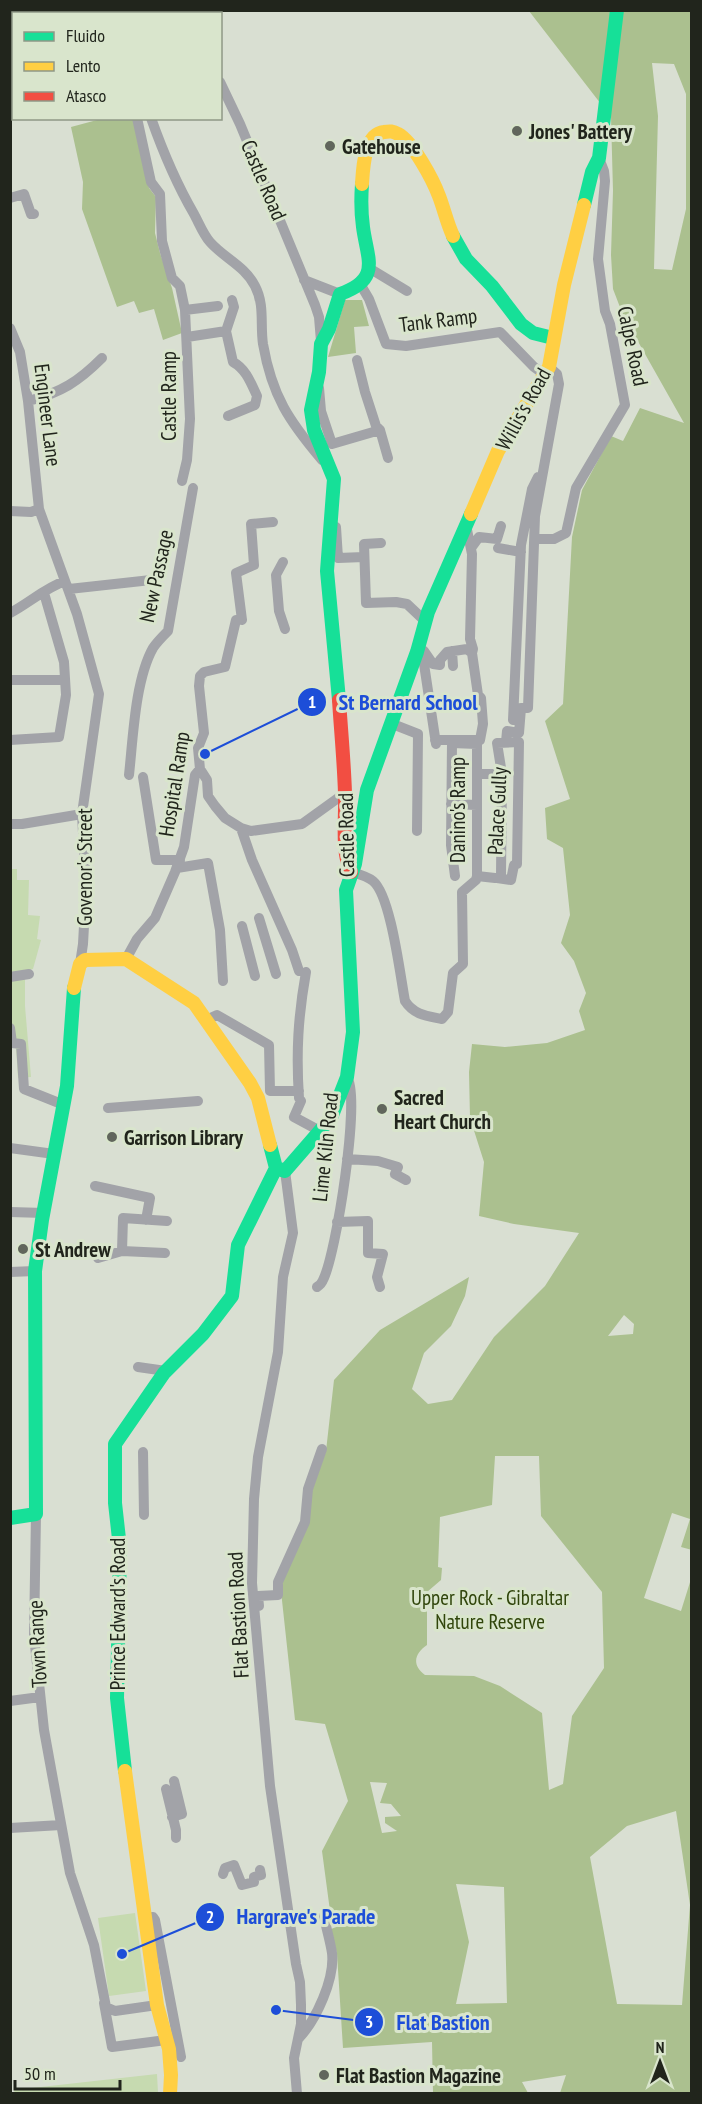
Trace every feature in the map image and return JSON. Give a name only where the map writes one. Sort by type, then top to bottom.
[{"type":"street","name":"Willis’s Road","points":[[351,872],[360,842],[367,790],[425,621],[498,451],[547,371],[564,285],[592,172],[599,158],[617,10]]},
{"type":"street","name":"Castle Road","points":[[222,86],[275,206],[319,317],[321,341]]},
{"type":"street","name":"Castle Ramp","points":[[137,120],[151,182],[160,194],[162,241],[172,278],[180,285],[185,310],[190,420],[188,460],[182,482]]},
{"type":"street","points":[[152,120],[176,183],[206,237],[246,272],[255,285],[261,300],[263,343],[277,397],[332,475]]},
{"type":"street","points":[[304,280],[340,294],[350,292],[369,268],[369,249],[363,227],[364,163],[372,138],[380,131],[390,130],[403,137],[424,166],[438,193],[462,255],[532,333],[553,338]]},
{"type":"street","name":"Calpe Road","points":[[535,539],[554,538],[566,533],[576,488],[625,402],[602,296],[598,259],[605,181],[599,158]]},
{"type":"street","points":[[10,198],[24,194],[31,214],[34,214]]},
{"type":"street","points":[[369,268],[407,291]]},
{"type":"street","name":"Tank Ramp","points":[[359,282],[369,299],[386,344],[406,346],[500,332],[534,367],[547,371]]},
{"type":"street","points":[[332,475],[310,410],[318,374],[321,341],[329,329],[340,294]]},
{"type":"street","points":[[228,416],[255,405],[257,396],[246,374],[239,365],[233,362],[226,331],[234,307],[232,300]]},
{"type":"street","points":[[185,310],[218,306]]},
{"type":"street","name":"Engineer Lane","points":[[10,328],[20,352],[28,401],[39,509],[67,585]]},
{"type":"street","points":[[187,337],[226,331]]},
{"type":"street","points":[[28,401],[67,387],[80,379],[102,357]]},
{"type":"street","points":[[357,360],[375,426],[380,430],[388,458]]},
{"type":"street","points":[[544,465],[532,489],[521,552],[511,735],[519,733],[521,708],[528,708],[535,516],[559,384],[557,374],[547,371]]},
{"type":"street","points":[[318,374],[321,411],[332,444],[380,430]]},
{"type":"street","name":"Castle Road","points":[[276,1168],[320,1131],[331,1118],[347,1077],[353,1032],[346,890],[351,872],[348,866],[346,846],[337,667],[327,571],[332,475]]},
{"type":"street","name":"New Passage","points":[[129,775],[140,686],[154,648],[168,631],[193,488]]},
{"type":"street","points":[[10,511],[31,512],[39,509]]},
{"type":"street","points":[[331,519],[336,528],[338,558],[364,557]]},
{"type":"street","name":"Hospital Ramp","points":[[126,959],[131,947],[155,918],[178,864],[190,814],[195,775],[200,768],[198,748],[204,733],[200,676],[204,672],[225,667],[239,620],[236,573],[254,565],[251,524],[273,522]]},
{"type":"street","points":[[435,740],[480,740],[483,724],[481,698],[478,695],[470,639],[471,548],[466,525]]},
{"type":"street","points":[[471,548],[479,537],[497,539],[501,526]]},
{"type":"street","points":[[381,543],[364,544],[366,603],[407,604],[425,621]]},
{"type":"street","points":[[498,548],[521,552]]},
{"type":"street","points":[[283,562],[276,575],[279,611],[285,629]]},
{"type":"street","points":[[10,613],[56,584],[151,580]]},
{"type":"street","name":"Govenor's Street","points":[[43,1216],[67,1086],[74,984],[83,944],[86,889],[82,814],[99,694],[67,585]]},
{"type":"street","points":[[10,740],[59,737],[66,695],[64,662],[44,593]]},
{"type":"street","points":[[419,642],[433,664],[440,665],[440,660],[447,652],[467,649],[472,653]]},
{"type":"street","name":"Danino's Ramp","points":[[419,642],[435,744],[448,744],[448,752],[452,754]]},
{"type":"street","points":[[452,651],[453,666]]},
{"type":"street","points":[[10,680],[65,680]]},
{"type":"street","points":[[390,723],[418,734],[417,831]]},
{"type":"street","name":"Palace Gully","points":[[477,878],[511,880],[514,865],[517,862],[519,742],[511,735],[497,743],[502,774],[501,875],[497,878]]},
{"type":"street","name":"Danino's Ramp","points":[[455,876],[451,845],[452,743],[477,744],[477,878]]},
{"type":"street","points":[[200,768],[207,780],[208,796],[225,818],[251,831],[302,824],[345,794]]},
{"type":"street","name":"Palace Gully","points":[[477,774],[502,774]]},
{"type":"street","points":[[143,777],[156,860],[178,864],[208,863],[220,930],[223,981]]},
{"type":"street","points":[[451,804],[477,805]]},
{"type":"street","points":[[10,824],[82,814]]},
{"type":"street","points":[[241,828],[252,860],[302,972],[297,1033],[301,1101],[294,1117],[320,1131]]},
{"type":"street","points":[[351,872],[367,877],[380,890],[387,909],[405,1001],[409,1008],[419,1014],[442,1019],[448,1012],[453,973],[463,963],[462,892],[477,878]]},
{"type":"street","points":[[259,918],[276,974]]},
{"type":"street","points":[[242,926],[255,976]]},
{"type":"street","points":[[80,964],[85,960],[126,959],[194,1003],[250,1083],[264,1094],[299,1091]]},
{"type":"street","points":[[10,977],[30,974]]},
{"type":"street","points":[[206,1020],[217,1015],[269,1045],[264,1094],[276,1168]]},
{"type":"street","points":[[10,1028],[12,1043],[21,1044],[24,1089],[63,1105]]},
{"type":"street","name":"Lime Kiln Road","points":[[317,1287],[323,1282],[337,1222],[347,1160],[352,1088],[347,1077]]},
{"type":"street","points":[[108,1108],[198,1101]]},
{"type":"street","points":[[10,1148],[54,1154]]},
{"type":"street","points":[[347,1160],[390,1164],[398,1167],[395,1174],[406,1180]]},
{"type":"street","name":"Prince Edward's Road","points":[[170,2094],[172,2040],[158,2005],[144,1918],[117,1698],[120,1548],[115,1503],[114,1453],[118,1439],[166,1371],[203,1334],[231,1296],[238,1245],[276,1168]]},
{"type":"street","name":"Flat Bastion Road","points":[[276,1168],[293,1233],[284,1277],[278,1352],[258,1457],[252,1583],[271,1795],[300,1982],[301,2024],[294,2058],[297,2094]]},
{"type":"street","points":[[95,1186],[150,1198],[146,1220]]},
{"type":"street","points":[[10,1212],[43,1216]]},
{"type":"street","name":"Town Range","points":[[43,1216],[35,1271],[34,1636],[50,1773],[70,1873],[94,1945],[112,2047],[172,2040]]},
{"type":"street","points":[[122,1251],[123,1218],[167,1221]]},
{"type":"street","name":"Lime Kiln Road","points":[[337,1222],[368,1221],[368,1253],[383,1254],[377,1277],[380,1287]]},
{"type":"street","points":[[98,1258],[122,1251],[165,1253]]},
{"type":"street","points":[[10,1272],[35,1271]]},
{"type":"street","points":[[138,1367],[166,1371]]},
{"type":"street","points":[[254,1606],[259,1606],[258,1596],[278,1595],[278,1582],[305,1522],[308,1489],[322,1449]]},
{"type":"street","points":[[143,1452],[144,1515]]},
{"type":"street","points":[[10,1518],[36,1514]]},
{"type":"street","points":[[10,1701],[40,1697]]},
{"type":"street","points":[[170,1785],[176,1838]]},
{"type":"street","points":[[10,1828],[61,1825]]},
{"type":"street","points":[[223,1874],[225,1868],[234,1865],[242,1885],[254,1882],[254,1877],[261,1875],[260,1870]]},
{"type":"street","points":[[298,2039],[310,2027],[320,2005],[331,1968],[332,1954],[324,1916]]},
{"type":"street","points":[[144,1918],[153,1917],[155,1920],[172,2040],[181,2057]]},
{"type":"street","points":[[104,2003],[106,2007],[115,2011],[158,2005]]},
{"type":"green space","name":"Upper Rock - Gibraltar Nature Reserve","points":[[609,10],[615,14],[616,10],[691,11],[692,1550],[681,1547],[690,1519],[672,1513],[644,1598],[681,1611],[691,1579],[691,2093],[560,2093],[566,2075],[522,2082],[528,2093],[433,2093],[432,2042],[343,2048],[337,1954],[331,1929],[350,1922],[330,1911],[322,1851],[348,1801],[325,1724],[295,1720],[280,1582],[326,1451],[334,1380],[380,1330],[469,1277],[465,1296],[451,1326],[424,1353],[412,1389],[428,1404],[452,1400],[494,1337],[545,1286],[579,1233],[514,1224],[479,1216],[484,1162],[470,1118],[469,1072],[472,1044],[505,1047],[547,1043],[585,1030],[579,1011],[586,993],[574,961],[561,943],[570,915],[563,848],[547,839],[545,808],[570,799],[545,721],[563,704],[572,537],[582,490],[611,436],[623,441],[640,408],[684,423],[623,315],[613,289],[611,117],[529,11]],"holes":[[[652,63],[674,64],[686,94],[686,209],[672,270],[654,269],[658,116]],[[624,1315],[634,1324],[633,1334],[608,1336]],[[495,1456],[539,1456],[541,1516],[602,1592],[604,1668],[572,1716],[563,1784],[549,1790],[542,1713],[500,1686],[474,1676],[425,1675],[416,1663],[417,1655],[427,1645],[427,1592],[441,1580],[442,1568],[438,1567],[440,1517],[492,1505]],[[370,1782],[387,1783],[380,1803],[391,1804],[401,1816],[385,1817],[385,1823],[397,1831],[382,1833]],[[676,1811],[690,1905],[682,2005],[617,2004],[590,1857],[627,1826]],[[456,1884],[504,1887],[507,2003],[456,2004],[469,1942]]]},
{"type":"green space","points":[[97,120],[139,120],[149,188],[156,197],[155,233],[172,288],[182,333],[163,340],[154,309],[139,313],[134,301],[117,307],[82,209],[83,182],[71,127]]},
{"type":"green space","points":[[345,300],[362,300],[369,326],[354,327],[356,353],[328,357]]},
{"type":"green space","points":[[10,869],[17,869],[17,880],[29,880],[28,915],[40,916],[37,939],[41,940],[33,969],[25,971],[25,1006],[31,1077],[18,1078],[16,1048],[11,1048]]},
{"type":"green space","points":[[135,1913],[146,1991],[109,1996],[98,1918]]},
{"type":"green space","points":[[157,2074],[158,2093],[15,2094],[14,2090]]},
{"type":"traffic: fast","points":[[584,205],[592,172],[599,158],[617,10]]},
{"type":"traffic: fast","points":[[339,700],[327,571],[334,479],[314,430],[311,410],[319,372],[321,344],[329,329],[340,294],[362,282],[369,267],[362,216],[362,184]]},
{"type":"traffic: fast","points":[[453,236],[466,259],[492,286],[521,324],[533,333],[553,338]]},
{"type":"traffic: fast","points":[[276,1168],[285,1171],[331,1118],[347,1077],[353,1032],[346,890],[355,864],[367,790],[417,652],[428,612],[471,514]]},
{"type":"traffic: fast","points":[[10,1518],[36,1514],[35,1271],[67,1086],[74,988]]},
{"type":"traffic: fast","points":[[125,1771],[117,1698],[120,1548],[115,1503],[115,1444],[164,1373],[203,1334],[232,1296],[238,1245],[276,1168],[270,1145]]},
{"type":"traffic: slow","points":[[362,184],[366,153],[372,139],[384,132],[398,134],[410,145],[427,171],[439,196],[453,236]]},
{"type":"traffic: slow","points":[[471,514],[498,451],[549,367],[564,285],[584,205]]},
{"type":"traffic: slow","points":[[74,988],[80,964],[85,960],[126,959],[194,1003],[250,1083],[258,1098],[270,1145]]},
{"type":"traffic: slow","points":[[125,1771],[157,2005],[169,2049],[170,2094]]},
{"type":"traffic: jam","points":[[339,700],[345,781],[345,844],[351,872]]},
{"type":"place","name":"Jones' Battery","points":[[517,131]]},
{"type":"place","name":"Gatehouse","points":[[330,146]]},
{"type":"place","name":"St Bernard School","points":[[205,754]]},
{"type":"place","name":"Sacred Heart Church","points":[[382,1109]]},
{"type":"place","name":"Garrison Library","points":[[112,1137]]},
{"type":"place","name":"St Andrew","points":[[23,1249]]},
{"type":"place","name":"Hargrave's Parade","points":[[122,1954]]},
{"type":"place","name":"Flat Bastion","points":[[276,2010]]},
{"type":"place","name":"Flat Bastion Magazine","points":[[324,2075]]}]
